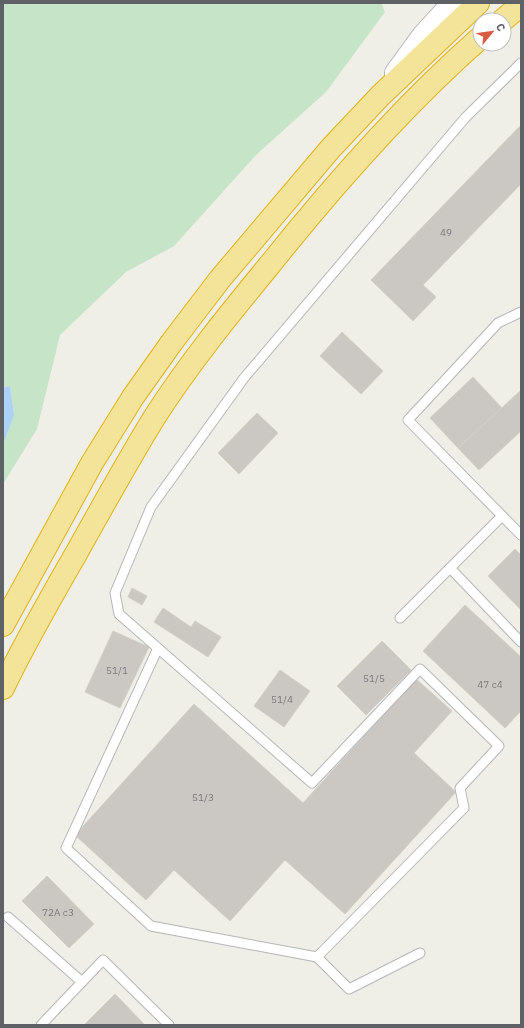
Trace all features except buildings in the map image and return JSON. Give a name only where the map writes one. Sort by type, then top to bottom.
[{"type":"highway","points":[[3,625],[92,463],[134,397],[172,342],[220,279],[331,148],[381,95],[478,3]]},
{"type":"highway","points":[[512,12],[521,5]]},
{"type":"highway","points":[[3,688],[114,486],[155,417],[188,368],[301,225],[398,115],[472,45]]},
{"type":"street","points":[[381,95],[423,36],[453,3]]},
{"type":"street","points":[[512,23],[521,16]]},
{"type":"street","points":[[438,76],[474,52]]},
{"type":"lane","points":[[317,957],[464,808],[460,788],[499,746],[420,669],[312,783],[119,614],[115,594],[151,507],[244,378],[439,147],[465,118],[521,63]]},
{"type":"lane","points":[[521,312],[498,323],[408,420],[521,535]]},
{"type":"lane","points":[[400,618],[502,516]]},
{"type":"lane","points":[[450,568],[521,642]]},
{"type":"lane","points":[[158,648],[66,848],[151,926],[317,957],[349,989],[420,953]]},
{"type":"lane","points":[[8,917],[82,982]]},
{"type":"lane","points":[[41,1025],[102,960],[169,1025]]},
{"type":"green space","points":[[3,3],[381,3],[385,12],[326,92],[257,154],[174,246],[126,272],[60,335],[37,429],[3,484],[3,445],[14,415],[10,386],[3,388]]},
{"type":"water","points":[[10,386],[14,415],[3,445],[3,388]]}]
